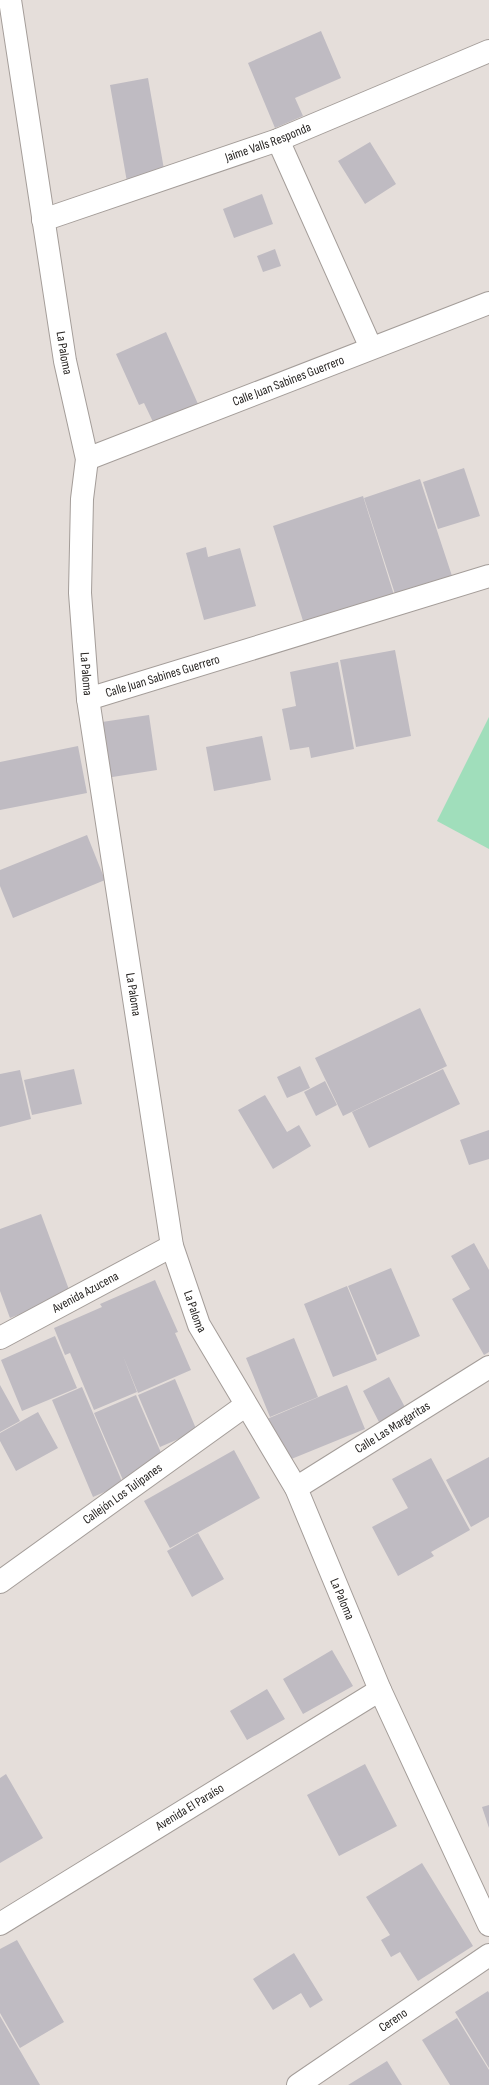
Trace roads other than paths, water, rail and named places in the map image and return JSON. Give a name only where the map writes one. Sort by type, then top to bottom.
[{"type":"street","name":"La Paloma","points":[[10,0],[42,220],[65,361],[87,458],[82,506],[80,593],[88,699],[172,1246],[199,1325],[296,1488],[380,1690],[489,1925]]},
{"type":"street","name":"Jaime Valls Responda","points":[[42,220],[278,140],[489,51]]},
{"type":"street","points":[[278,140],[371,348]]},
{"type":"street","name":"Calle Juan Sabines Guerrero","points":[[87,458],[489,303]]},
{"type":"street","name":"Calle Juan Sabines Guerrero","points":[[88,699],[489,576]]},
{"type":"street","name":"Avenida Azucena","points":[[0,1338],[172,1246]]},
{"type":"street","name":"Calle Las Margaritas","points":[[296,1488],[489,1368]]},
{"type":"street","name":"Callejón Los Tulipanes","points":[[0,1582],[246,1405]]},
{"type":"street","name":"Avenida El Paraíso","points":[[0,1924],[380,1690]]},
{"type":"street","name":"Cereno","points":[[298,2085],[489,1955]]}]
